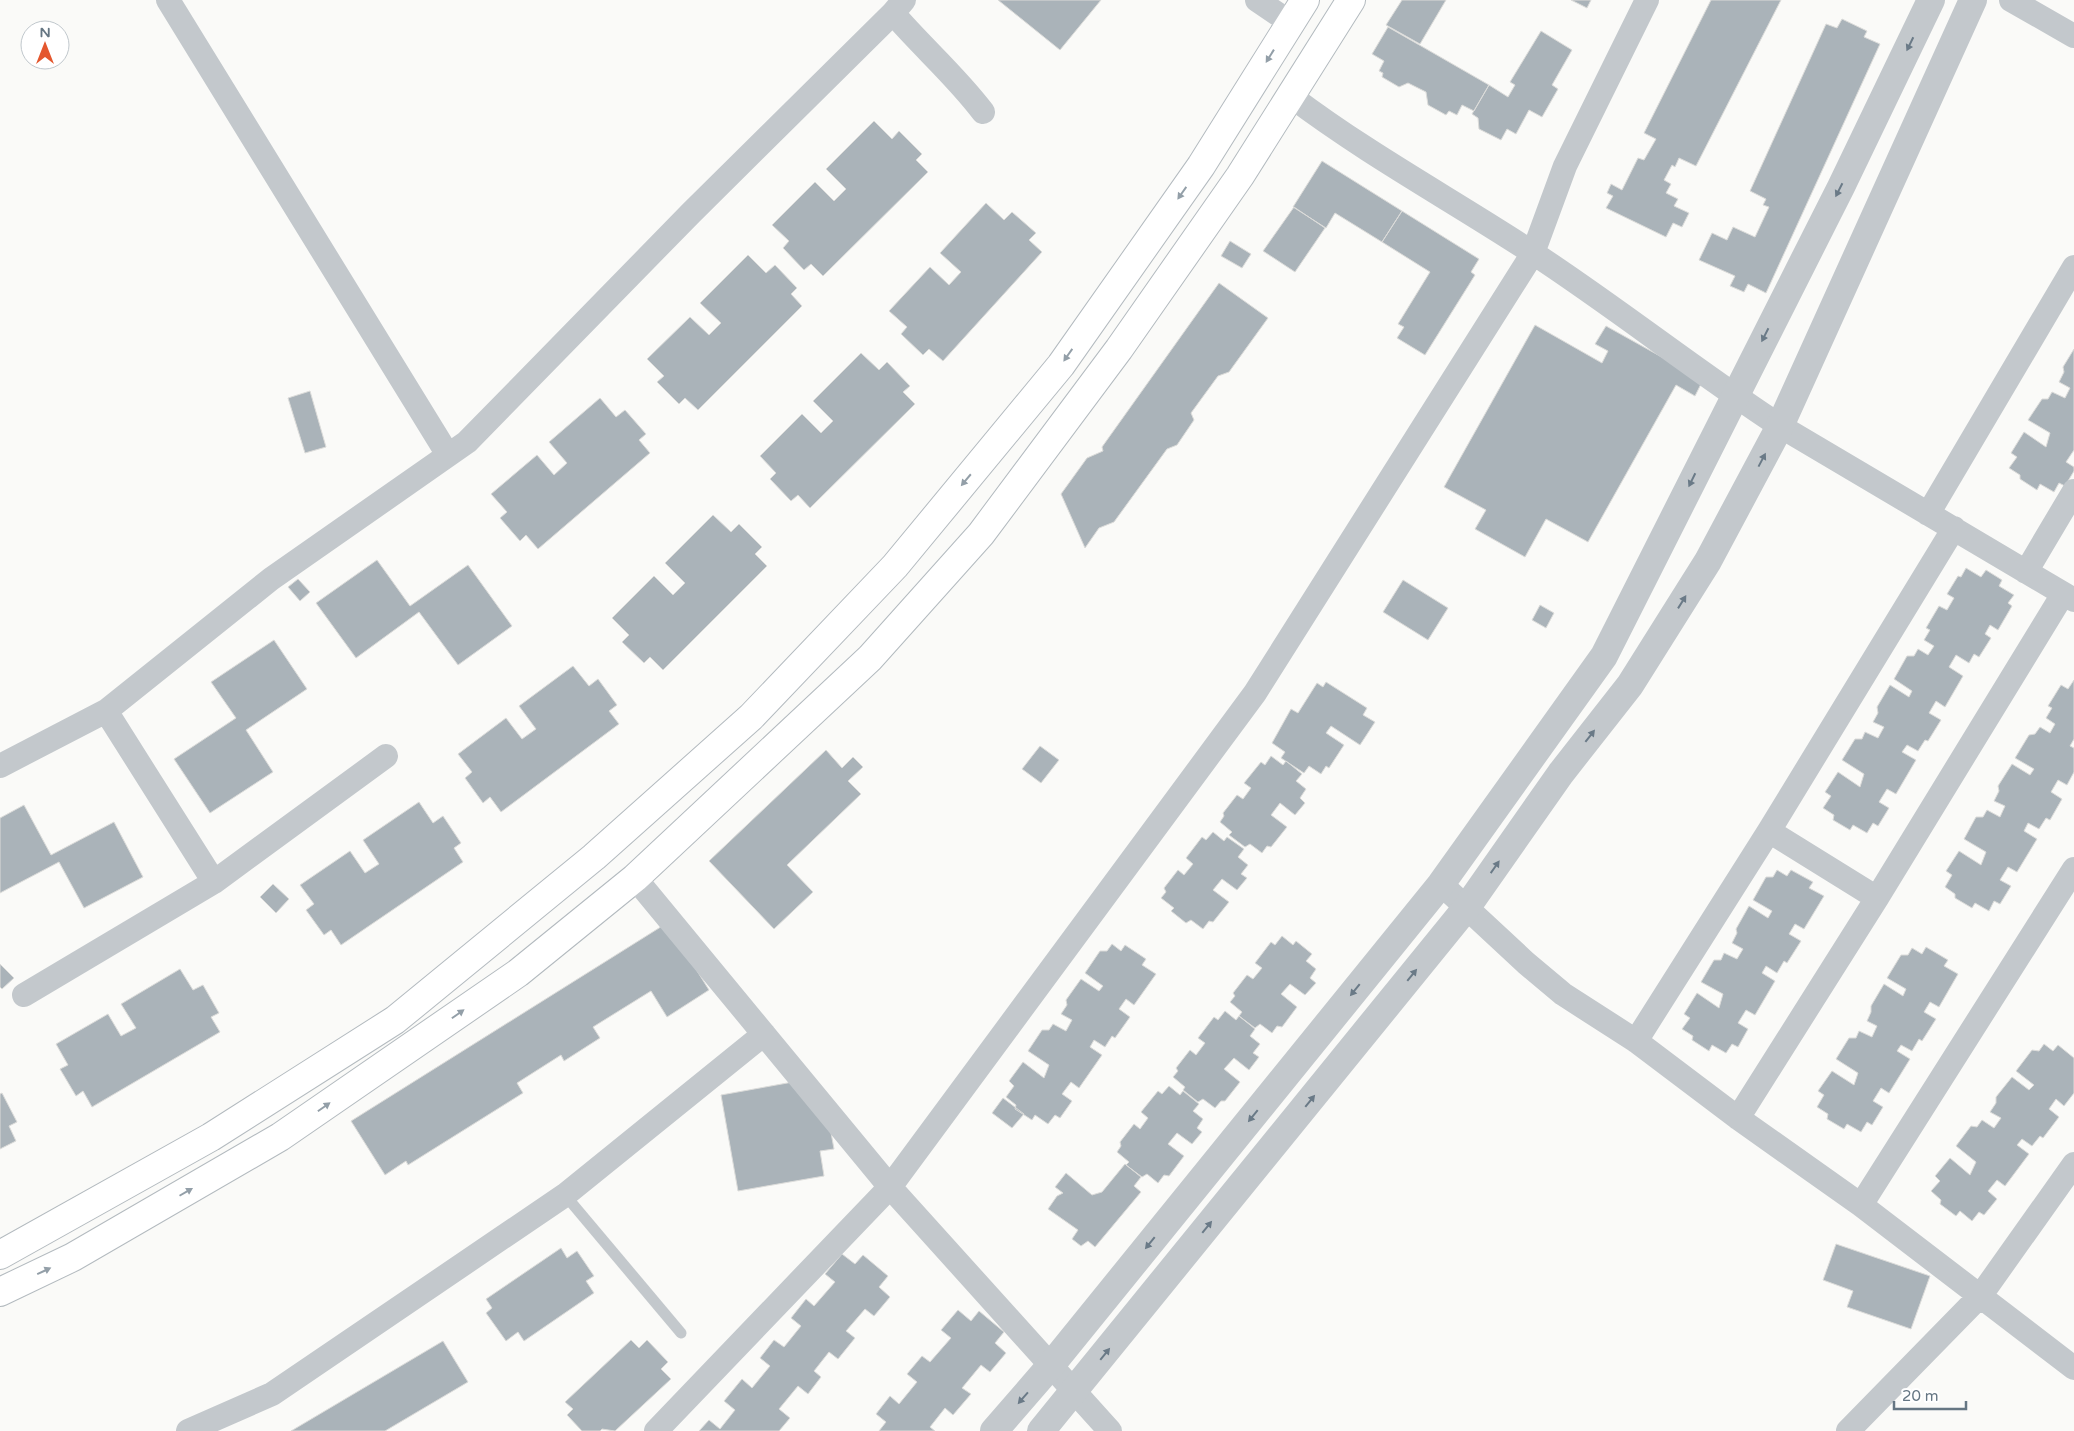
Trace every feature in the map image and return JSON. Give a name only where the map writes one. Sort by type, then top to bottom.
[{"type":"main road","points":[[0,1255],[211,1137],[395,1020],[594,857],[751,717],[895,566],[1061,366],[1201,166],[1305,0]]},
{"type":"main road","points":[[0,1292],[73,1257],[280,1137],[518,973],[635,878],[870,658],[981,534],[1119,349],[1240,176],[1352,0]]},
{"type":"main road","points":[[1088,327],[1119,349]]},
{"type":"street","points":[[168,0],[448,455]]},
{"type":"street","points":[[1257,0],[1291,23]]},
{"type":"street","points":[[656,1431],[890,1187],[1255,692],[1533,253],[1564,166],[1647,0]]},
{"type":"street","points":[[994,1431],[1052,1364],[1441,884],[1604,656],[1841,186],[1931,0]]},
{"type":"street","points":[[1041,1431],[1075,1392],[1467,907],[1561,773],[1630,685],[1708,560],[1780,426],[1973,0]]},
{"type":"street","points":[[2010,0],[2074,36]]},
{"type":"street","points":[[0,766],[106,711],[270,579],[467,442],[684,220],[898,6],[919,42],[964,87],[983,112]]},
{"type":"street","points":[[1292,97],[1387,164],[1533,253],[1734,396],[1780,426],[2069,597],[1738,1118]]},
{"type":"street","points":[[1928,514],[2074,267]]},
{"type":"street","points":[[2026,572],[2074,491]]},
{"type":"street","points":[[1636,1041],[1769,831],[1954,528]]},
{"type":"street","points":[[106,711],[214,882]]},
{"type":"street","points":[[24,995],[214,882],[386,756]]},
{"type":"street","points":[[1769,831],[1877,898]]},
{"type":"street","points":[[1861,1205],[2074,869]]},
{"type":"street","points":[[635,878],[890,1187],[1052,1364],[1110,1431]]},
{"type":"street","points":[[1441,884],[1526,964],[1563,994],[1636,1041],[1738,1118],[1861,1205],[2074,1368]]},
{"type":"street","points":[[188,1431],[272,1394],[565,1195],[764,1034]]},
{"type":"street","points":[[1848,1431],[1981,1295],[2074,1164]]},
{"type":"lane","points":[[565,1195],[680,1333]]},
{"type":"building","points":[[998,0],[1101,0],[1060,50]]},
{"type":"building","points":[[1402,0],[1446,0],[1420,44],[1386,25]]},
{"type":"building","points":[[1571,0],[1591,0],[1587,8]]},
{"type":"building","points":[[1711,0],[1781,0],[1696,166],[1679,158],[1675,167],[1672,165],[1664,180],[1671,184],[1666,193],[1678,199],[1674,206],[1689,213],[1682,227],[1673,223],[1666,237],[1606,208],[1613,196],[1607,193],[1611,184],[1622,190],[1638,158],[1644,160],[1656,139],[1644,133]]},
{"type":"building","points":[[1842,19],[1867,31],[1864,37],[1880,44],[1766,293],[1748,284],[1744,292],[1730,286],[1735,276],[1699,260],[1712,233],[1727,240],[1733,227],[1755,237],[1769,207],[1763,205],[1766,199],[1750,191],[1826,24],[1837,28]]},
{"type":"building","points":[[1388,27],[1489,85],[1474,111],[1462,105],[1457,115],[1449,111],[1446,115],[1428,105],[1426,92],[1408,83],[1399,87],[1382,77],[1383,73],[1379,71],[1384,61],[1372,54]]},
{"type":"building","points":[[1541,31],[1572,50],[1552,85],[1558,89],[1542,117],[1529,110],[1516,134],[1507,129],[1501,140],[1479,129],[1478,118],[1472,114],[1489,85],[1508,97],[1515,85],[1510,82]]},
{"type":"building","points":[[874,121],[892,139],[899,131],[922,154],[916,160],[928,172],[823,276],[811,264],[804,270],[783,248],[789,241],[772,225],[815,182],[834,201],[846,189],[826,169]]},
{"type":"building","points":[[1322,161],[1402,211],[1382,242],[1335,213],[1326,228],[1293,207]]},
{"type":"building","points":[[986,203],[1004,220],[1012,212],[1036,233],[1029,240],[1042,252],[943,361],[929,349],[923,355],[901,334],[907,327],[889,311],[930,267],[949,285],[961,272],[940,253]]},
{"type":"building","points":[[1294,207],[1325,228],[1295,272],[1263,251]]},
{"type":"building","points":[[1402,211],[1479,259],[1471,272],[1475,275],[1425,355],[1397,338],[1404,327],[1398,324],[1430,272],[1382,242]]},
{"type":"building","points":[[1230,241],[1251,254],[1242,268],[1221,256]]},
{"type":"building","points":[[748,255],[766,273],[775,265],[797,288],[791,294],[802,306],[698,410],[685,398],[679,404],[657,382],[664,376],[647,359],[690,317],[709,335],[721,323],[700,303]]},
{"type":"building","points":[[1219,283],[1268,318],[1229,372],[1218,376],[1191,413],[1194,420],[1177,445],[1167,449],[1114,522],[1099,528],[1085,548],[1061,494],[1087,458],[1103,451],[1102,447]]},
{"type":"building","points":[[1535,325],[1602,363],[1608,351],[1595,344],[1606,326],[1703,380],[1695,396],[1676,385],[1588,542],[1546,519],[1525,557],[1475,529],[1486,510],[1444,487]]},
{"type":"building","points":[[2074,349],[2074,450],[2066,462],[2074,467],[2074,471],[2065,486],[2059,483],[2054,492],[2040,484],[2037,490],[2020,479],[2020,475],[2009,468],[2017,457],[2011,453],[2024,432],[2046,447],[2050,433],[2028,420],[2042,399],[2048,399],[2052,392],[2065,398],[2070,388],[2059,382],[2064,372],[2063,367]]},
{"type":"building","points":[[861,353],[879,370],[887,362],[910,386],[903,392],[915,404],[810,508],[798,495],[791,501],[770,479],[776,473],[760,456],[802,414],[821,433],[833,421],[813,401]]},
{"type":"building","points":[[310,391],[326,447],[305,453],[288,398]]},
{"type":"building","points":[[600,398],[616,417],[625,410],[646,434],[639,440],[650,453],[538,549],[526,535],[520,541],[500,518],[507,512],[491,494],[537,455],[554,475],[567,463],[549,442]]},
{"type":"building","points":[[713,515],[731,532],[739,524],[762,547],[755,554],[767,566],[663,670],[650,657],[644,663],[622,642],[629,635],[612,618],[654,576],[673,595],[685,583],[665,563]]},
{"type":"building","points":[[377,560],[410,606],[468,565],[512,626],[458,665],[419,612],[356,658],[316,603]]},
{"type":"building","points":[[1966,568],[1981,577],[1986,570],[2002,580],[1999,586],[2014,595],[2008,603],[2012,606],[1998,630],[1990,625],[1985,634],[1991,638],[1979,657],[1974,654],[1969,663],[1956,655],[1949,667],[1963,676],[1945,707],[1936,701],[1929,713],[1941,720],[1928,741],[1925,740],[1918,751],[1907,745],[1902,752],[1916,760],[1896,794],[1887,789],[1879,802],[1889,808],[1878,826],[1873,823],[1867,833],[1853,825],[1850,830],[1833,820],[1834,815],[1823,808],[1831,796],[1825,792],[1838,772],[1860,787],[1864,774],[1842,760],[1855,739],[1862,739],[1865,732],[1878,738],[1884,727],[1873,722],[1878,713],[1877,707],[1890,685],[1909,697],[1912,691],[1894,679],[1907,656],[1914,656],[1918,649],[1928,655],[1934,646],[1924,640],[1930,630],[1926,628],[1939,606],[1947,610],[1954,598],[1947,594],[1958,576],[1961,577]]},
{"type":"building","points":[[298,579],[310,592],[300,601],[288,587]]},
{"type":"building","points":[[1403,580],[1448,608],[1428,640],[1383,612]]},
{"type":"building","points":[[1540,605],[1554,613],[1546,628],[1532,620]]},
{"type":"building","points":[[274,640],[307,689],[246,730],[273,772],[210,813],[174,759],[236,718],[211,682]]},
{"type":"building","points":[[573,666],[589,686],[598,679],[617,705],[609,711],[619,724],[501,812],[490,797],[483,803],[465,778],[472,772],[458,754],[506,718],[522,739],[536,729],[519,706]]},
{"type":"building","points":[[2074,680],[2074,739],[2070,746],[2074,748],[2074,772],[2067,785],[2058,780],[2051,792],[2062,799],[2050,820],[2046,818],[2039,829],[2028,823],[2024,831],[2037,839],[2017,872],[2008,867],[2000,880],[2011,886],[2000,904],[1994,901],[1989,911],[1975,903],[1972,908],[1955,898],[1955,894],[1945,887],[1952,875],[1946,871],[1959,851],[1981,865],[1986,852],[1964,839],[1976,817],[1983,817],[1987,810],[2000,817],[2005,806],[1994,801],[1999,791],[1998,786],[2012,764],[2030,775],[2034,769],[2015,758],[2029,735],[2035,734],[2040,727],[2050,733],[2055,724],[2046,718],[2052,708],[2048,706],[2061,685],[2068,689]]},
{"type":"building","points":[[1326,682],[1367,708],[1363,715],[1375,722],[1360,745],[1331,726],[1326,733],[1344,745],[1329,768],[1326,766],[1321,774],[1309,766],[1304,773],[1281,758],[1285,752],[1272,743],[1291,709],[1298,713],[1317,683],[1323,687]]},
{"type":"building","points":[[1040,746],[1059,760],[1041,783],[1022,769]]},
{"type":"building","points":[[826,750],[842,768],[853,757],[863,767],[848,781],[861,794],[787,865],[813,892],[774,929],[709,861]]},
{"type":"building","points":[[1271,756],[1283,765],[1286,761],[1302,774],[1296,781],[1306,789],[1300,798],[1305,803],[1295,815],[1280,803],[1271,815],[1287,827],[1271,847],[1267,846],[1262,853],[1250,844],[1245,847],[1229,835],[1232,832],[1220,822],[1224,816],[1223,813],[1237,795],[1243,799],[1251,788],[1244,783],[1261,762],[1265,765]]},
{"type":"building","points":[[419,802],[433,823],[443,816],[461,843],[454,848],[463,862],[341,945],[331,930],[324,935],[306,910],[314,904],[300,885],[350,851],[365,873],[379,864],[363,840]]},
{"type":"building","points":[[24,805],[51,855],[114,822],[143,877],[84,908],[59,862],[0,893],[0,818]]},
{"type":"building","points":[[1213,832],[1224,841],[1227,837],[1244,849],[1238,857],[1248,865],[1241,874],[1247,878],[1237,890],[1222,879],[1213,890],[1229,902],[1213,922],[1209,921],[1203,929],[1191,920],[1186,923],[1171,911],[1174,908],[1161,898],[1166,892],[1164,888],[1178,870],[1184,875],[1193,864],[1186,858],[1202,837],[1206,840]]},
{"type":"building","points":[[1777,870],[1787,876],[1791,870],[1813,882],[1809,888],[1824,896],[1804,929],[1795,924],[1789,934],[1801,941],[1787,963],[1784,961],[1777,973],[1766,966],[1762,973],[1775,981],[1755,1015],[1746,1010],[1738,1023],[1748,1029],[1738,1047],[1732,1044],[1726,1053],[1712,1045],[1709,1051],[1692,1040],[1693,1036],[1682,1029],[1690,1018],[1684,1014],[1697,993],[1719,1008],[1723,994],[1701,982],[1714,960],[1721,960],[1724,953],[1737,959],[1743,949],[1732,943],[1737,933],[1736,929],[1749,906],[1768,918],[1772,911],[1753,900],[1766,877],[1773,877]]},
{"type":"building","points":[[273,884],[289,899],[276,913],[260,897]]},
{"type":"building","points":[[667,923],[709,990],[667,1017],[651,991],[593,1027],[600,1038],[564,1061],[561,1055],[517,1083],[523,1093],[408,1165],[406,1161],[385,1175],[351,1121]]},
{"type":"building","points":[[1282,936],[1293,945],[1296,941],[1312,954],[1306,961],[1316,969],[1310,978],[1316,983],[1305,995],[1290,984],[1281,994],[1297,1007],[1282,1027],[1277,1026],[1272,1033],[1260,1024],[1255,1028],[1239,1016],[1242,1012],[1230,1002],[1235,996],[1233,993],[1247,975],[1253,979],[1262,968],[1255,963],[1271,942],[1275,945]]},
{"type":"building","points":[[1112,944],[1121,951],[1125,945],[1146,959],[1142,965],[1156,974],[1134,1005],[1126,999],[1119,1009],[1130,1017],[1115,1038],[1112,1036],[1105,1047],[1094,1040],[1090,1047],[1102,1055],[1079,1088],[1071,1082],[1062,1094],[1072,1101],[1060,1118],[1055,1115],[1048,1124],[1035,1115],[1032,1120],[1015,1109],[1016,1105],[1006,1097],[1014,1086],[1009,1081],[1023,1062],[1044,1078],[1049,1065],[1028,1051],[1042,1030],[1049,1030],[1053,1024],[1066,1031],[1072,1020],[1061,1014],[1067,1005],[1066,1000],[1081,979],[1099,991],[1103,986],[1085,973],[1100,951],[1107,951]]},
{"type":"building","points":[[1926,947],[1948,960],[1944,966],[1958,974],[1939,1007],[1930,1002],[1924,1012],[1936,1019],[1922,1041],[1919,1039],[1912,1051],[1901,1045],[1897,1051],[1910,1059],[1889,1093],[1881,1088],[1873,1101],[1883,1107],[1872,1125],[1867,1122],[1861,1132],[1847,1124],[1844,1129],[1827,1119],[1828,1114],[1817,1107],[1824,1095],[1818,1091],[1832,1071],[1854,1085],[1858,1073],[1836,1059],[1849,1038],[1856,1038],[1859,1031],[1872,1037],[1877,1026],[1867,1021],[1871,1012],[1871,1006],[1884,984],[1903,996],[1906,989],[1887,978],[1901,955],[1908,955],[1912,948],[1922,954]]},
{"type":"building","points":[[0,964],[14,978],[2,989],[0,987]]},
{"type":"building","points":[[180,969],[193,990],[203,985],[219,1013],[211,1017],[220,1032],[92,1107],[83,1091],[76,1096],[60,1069],[68,1065],[56,1044],[108,1014],[121,1036],[136,1028],[121,1004]]},
{"type":"building","points":[[1225,1011],[1236,1020],[1239,1016],[1255,1029],[1250,1036],[1260,1044],[1253,1053],[1259,1057],[1249,1070],[1234,1058],[1224,1069],[1240,1082],[1225,1101],[1221,1101],[1215,1108],[1203,1099],[1198,1102],[1183,1090],[1185,1087],[1173,1077],[1178,1071],[1176,1068],[1190,1050],[1196,1055],[1205,1043],[1198,1038],[1214,1017],[1218,1020]]},
{"type":"building","points":[[2044,1044],[2053,1051],[2058,1045],[2074,1058],[2074,1093],[2064,1106],[2056,1099],[2049,1109],[2059,1117],[2043,1138],[2040,1136],[2032,1146],[2022,1139],[2017,1145],[2029,1154],[2005,1186],[1997,1180],[1988,1191],[1997,1199],[1984,1215],[1979,1212],[1972,1221],[1960,1211],[1956,1216],[1940,1204],[1941,1200],[1931,1191],[1940,1181],[1935,1176],[1950,1158],[1970,1175],[1976,1162],[1956,1146],[1971,1126],[1977,1127],[1982,1120],[1994,1128],[2001,1118],[1990,1112],[1996,1103],[1996,1097],[2012,1077],[2029,1090],[2034,1085],[2016,1071],[2032,1050],[2039,1051]]},
{"type":"building","points":[[804,1080],[825,1100],[834,1149],[820,1151],[824,1176],[738,1191],[721,1095]]},
{"type":"building","points":[[1169,1086],[1180,1095],[1183,1091],[1199,1104],[1193,1111],[1203,1119],[1197,1128],[1202,1132],[1192,1144],[1177,1133],[1168,1144],[1184,1156],[1169,1176],[1164,1175],[1158,1183],[1147,1174],[1142,1177],[1126,1165],[1129,1162],[1117,1152],[1121,1146],[1120,1142],[1134,1124],[1140,1129],[1148,1118],[1141,1112],[1158,1091],[1162,1094]]},
{"type":"building","points":[[2,1093],[17,1122],[9,1126],[16,1141],[0,1149],[0,1094]]},
{"type":"building","points":[[1003,1098],[1024,1114],[1012,1128],[992,1113]]},
{"type":"building","points":[[1125,1164],[1141,1177],[1134,1186],[1141,1192],[1095,1247],[1088,1241],[1081,1246],[1072,1239],[1078,1230],[1048,1209],[1057,1196],[1063,1193],[1055,1187],[1066,1173],[1092,1195],[1102,1192]]},
{"type":"building","points":[[1836,1244],[1930,1276],[1911,1329],[1847,1307],[1853,1291],[1823,1280]]},
{"type":"building","points":[[561,1248],[567,1258],[577,1251],[594,1276],[586,1281],[594,1293],[524,1341],[518,1332],[506,1341],[486,1313],[492,1308],[486,1299]]},
{"type":"building","points":[[842,1254],[855,1264],[863,1255],[888,1276],[879,1287],[890,1297],[874,1316],[865,1309],[846,1331],[855,1338],[838,1359],[829,1352],[814,1371],[821,1377],[808,1394],[798,1386],[779,1409],[790,1418],[779,1431],[699,1431],[709,1420],[720,1429],[735,1410],[724,1401],[742,1379],[752,1388],[770,1366],[760,1358],[774,1340],[784,1347],[801,1326],[791,1318],[806,1299],[814,1306],[835,1282],[825,1274]]},
{"type":"building","points":[[958,1310],[971,1321],[979,1311],[1004,1332],[995,1343],[1006,1353],[990,1372],[981,1365],[962,1388],[971,1394],[953,1415],[945,1408],[930,1427],[935,1431],[879,1431],[886,1422],[876,1414],[890,1396],[899,1404],[917,1382],[907,1374],[922,1356],[930,1362],[951,1338],[941,1330]]},
{"type":"building","points":[[631,1340],[639,1348],[647,1340],[668,1362],[661,1369],[671,1379],[615,1431],[602,1429],[600,1431],[582,1431],[567,1415],[573,1409],[565,1402]]},
{"type":"building","points":[[443,1341],[468,1382],[385,1431],[291,1431]]}]
